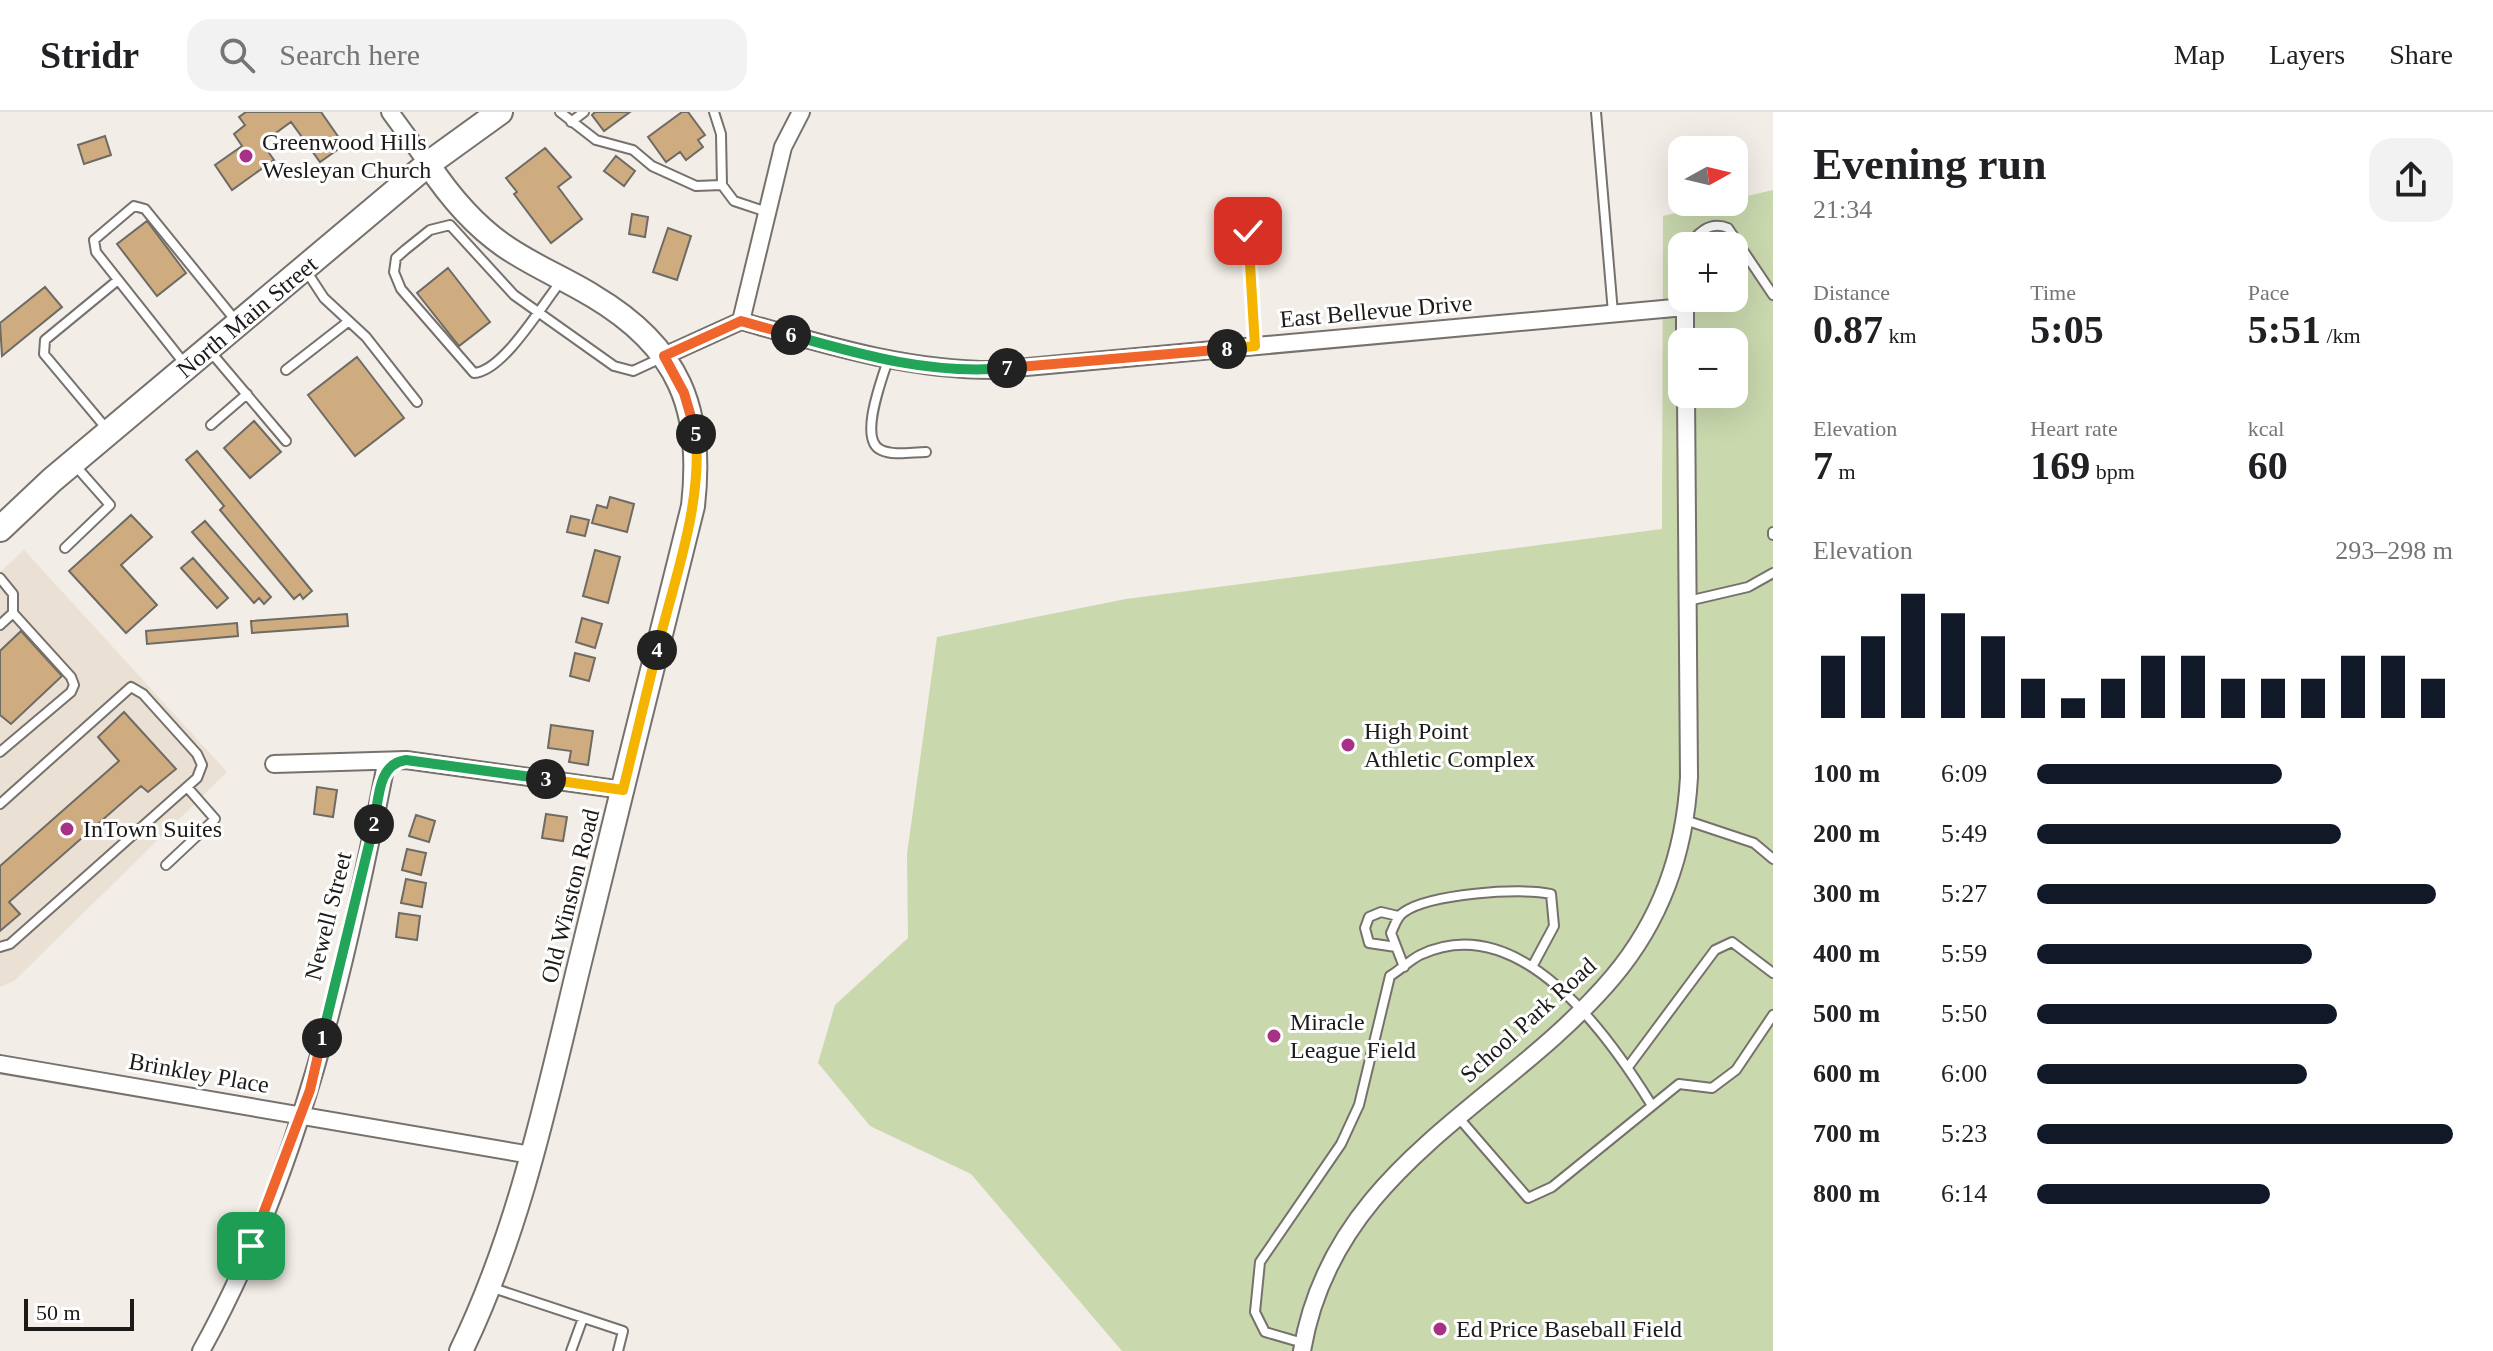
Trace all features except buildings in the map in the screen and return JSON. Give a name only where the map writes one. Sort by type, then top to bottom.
[{"type":"main road","name":"North Main Street","points":[[2,524],[428,164],[500,112]]},
{"type":"street","points":[[390,112],[428,164]]},
{"type":"street","points":[[664,356],[741,321],[783,147],[801,112]]},
{"type":"street","name":"Old Winston Road","points":[[428,164],[445,188],[500,243],[638,327],[664,356],[684,393],[695,428],[698,463],[693,506],[531,1155],[489,1287],[461,1351]]},
{"type":"street","name":"East Bellevue Drive","points":[[741,321],[888,360],[949,370],[994,370],[1613,314],[1668,306]]},
{"type":"street","name":"School Park Road","points":[[1302,1347],[1314,1303],[1345,1237],[1394,1172],[1581,1010],[1615,975],[1646,929],[1673,871],[1685,820],[1689,777],[1686,408]]},
{"type":"street","points":[[274,764],[406,760],[623,790]]},
{"type":"street","name":"Newell Street","points":[[201,1351],[227,1303],[310,1090],[385,769],[395,761]]},
{"type":"street","name":"Brinkley Place","points":[[0,1064],[531,1155]]},
{"type":"lane","points":[[560,112],[596,140],[633,150],[652,166],[696,186],[722,185]]},
{"type":"lane","points":[[571,122],[584,112]]},
{"type":"lane","points":[[714,112],[721,134],[722,185],[734,201],[767,212]]},
{"type":"lane","points":[[1596,112],[1613,314]]},
{"type":"lane","points":[[187,367],[96,252],[94,240],[134,206],[145,209],[239,324]]},
{"type":"lane","points":[[562,280],[537,310],[527,333],[486,369],[474,373],[401,289],[394,272],[396,258],[430,230],[450,225],[458,230],[514,295],[537,310],[563,333],[623,370],[642,369],[664,356]]},
{"type":"lane","points":[[1699,232],[1710,227],[1728,228],[1731,232]]},
{"type":"lane","points":[[1248,231],[1255,346]]},
{"type":"lane","points":[[1748,258],[1773,295]]},
{"type":"lane","points":[[305,269],[324,298],[366,337],[417,402]]},
{"type":"lane","points":[[110,432],[44,354],[43,346],[45,340],[118,280]]},
{"type":"lane","points":[[286,370],[349,321]]},
{"type":"lane","points":[[208,349],[286,441]]},
{"type":"lane","points":[[888,360],[869,430],[873,443],[881,450],[926,452]]},
{"type":"lane","points":[[211,425],[247,394]]},
{"type":"lane","points":[[65,548],[110,505],[73,463]]},
{"type":"lane","points":[[1688,601],[1748,587],[1773,573]]},
{"type":"lane","points":[[0,578],[13,594],[13,613],[71,677],[74,685],[71,692],[0,752]]},
{"type":"lane","points":[[0,625],[13,613]]},
{"type":"lane","points":[[0,804],[131,687],[143,694],[197,754],[202,765],[187,787],[10,944],[0,947]]},
{"type":"lane","points":[[166,865],[215,819],[187,787]]},
{"type":"lane","points":[[1685,820],[1754,843],[1773,859]]},
{"type":"lane","points":[[1404,967],[1391,933],[1398,916],[1425,902],[1533,890],[1551,894],[1554,926],[1532,967]]},
{"type":"lane","points":[[1396,947],[1369,943],[1365,928],[1369,917],[1381,912],[1398,916]]},
{"type":"lane","points":[[1628,1067],[1715,950],[1732,942],[1773,973]]},
{"type":"lane","points":[[1302,1347],[1265,1332],[1255,1312],[1260,1262],[1341,1144],[1359,1105],[1390,976],[1421,955],[1460,945],[1492,946],[1532,967],[1581,1010],[1628,1067],[1651,1104]]},
{"type":"lane","points":[[1457,1116],[1528,1198],[1552,1187],[1679,1084],[1712,1088],[1736,1070],[1773,1015]]},
{"type":"lane","points":[[489,1287],[623,1331],[618,1351]]},
{"type":"lane","points":[[571,1351],[583,1318]]},
{"type":"shaded area","points":[[24,550],[227,772],[14,981],[0,987],[0,572]]},
{"type":"green space","name":"High Point Athletic Complex","points":[[1773,190],[1773,1351],[1122,1351],[971,1174],[870,1126],[818,1063],[835,1005],[908,938],[907,854],[937,637],[1126,599],[1662,529],[1663,216],[1748,216],[1748,196]]},
{"type":"place","name":"Greenwood Hills Wesleyan Church","points":[[246,156]]},
{"type":"place","name":"High Point Athletic Complex","points":[[1348,745]]},
{"type":"place","name":"InTown Suites","points":[[67,829]]},
{"type":"place","name":"Miracle League Field","points":[[1274,1036]]},
{"type":"place","name":"Ed Price Baseball Field","points":[[1440,1329]]},
{"type":"route","points":[[251,1246],[310,1090],[371,841],[385,769],[395,761],[406,760],[623,790],[693,506],[698,463],[695,428],[684,393],[664,356],[741,321],[858,354],[949,370],[994,370],[1255,346],[1248,231]]}]
